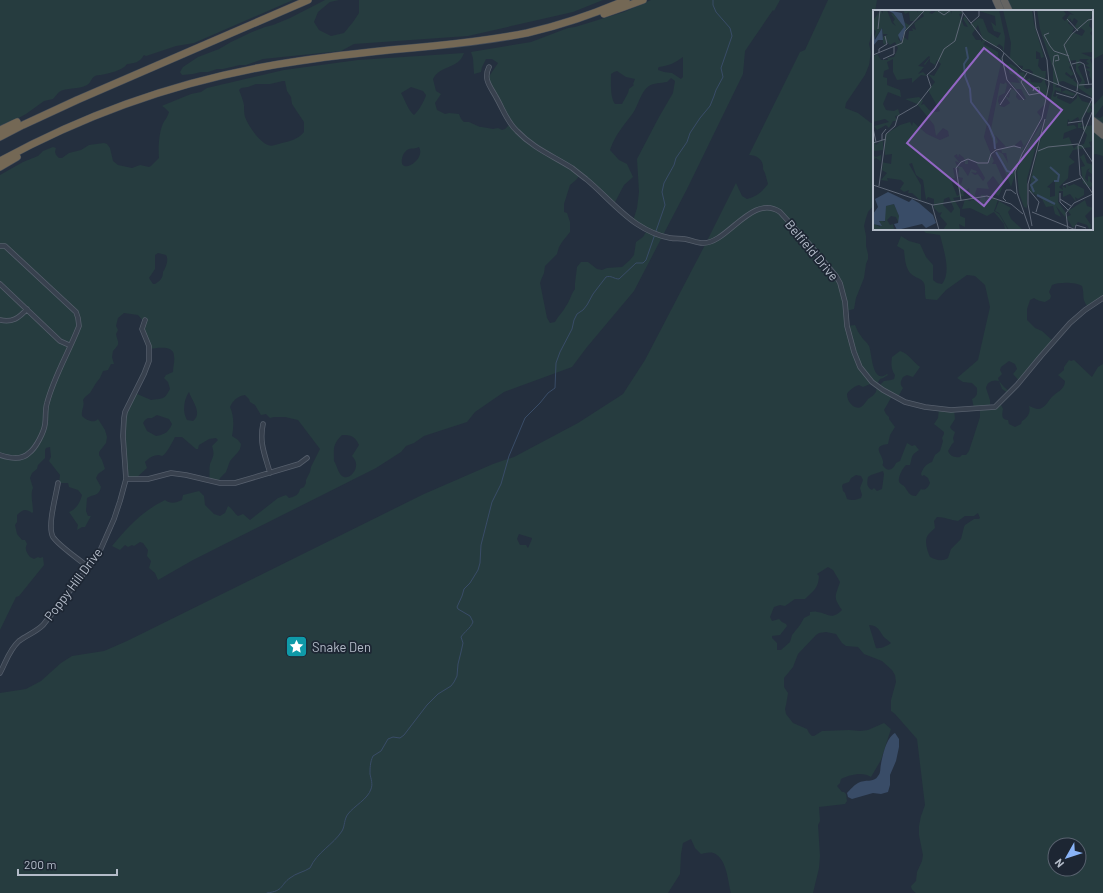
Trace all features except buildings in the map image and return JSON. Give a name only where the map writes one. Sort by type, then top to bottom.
[{"type":"highway","points":[[0,136],[50,112],[308,0]]},
{"type":"highway","points":[[0,161],[73,125],[128,103],[207,79],[253,68],[312,59],[491,39],[538,30],[578,18],[626,0]]},
{"type":"highway","points":[[578,18],[606,13],[643,0]]},
{"type":"highway","points":[[996,0],[1001,10]]},
{"type":"highway","points":[[1004,0],[1008,10]]},
{"type":"highway","points":[[0,130],[26,118],[50,112]]},
{"type":"highway","points":[[1093,121],[1103,128]]},
{"type":"highway","points":[[0,167],[73,125]]},
{"type":"highway","points":[[1093,127],[1103,135]]},
{"type":"street","name":"Belfield Drive","points":[[489,67],[486,73],[486,78],[505,115],[517,132],[542,152],[573,168],[641,226],[662,236],[704,244],[716,239],[754,212],[764,208],[776,210],[791,223],[812,246],[840,283],[850,339],[857,360],[866,375],[877,386],[909,404],[951,410],[995,407],[1017,385],[1070,323],[1085,310],[1103,298]]},
{"type":"street","points":[[0,246],[5,246],[76,312],[79,326],[52,386],[46,404],[45,425],[37,443],[31,452],[25,456],[16,458],[0,455]]},
{"type":"street","points":[[0,284],[60,341],[69,346]]},
{"type":"street","points":[[0,320],[9,322],[14,320],[27,309]]},
{"type":"street","name":"Poppy Hill Drive","points":[[0,673],[12,649],[20,641],[43,625],[100,553],[120,501],[126,479],[123,436],[125,412],[149,361],[149,346],[142,329],[145,320]]},
{"type":"street","points":[[263,424],[261,445],[270,473]]},
{"type":"street","points":[[126,479],[148,478],[172,473],[228,484],[299,464],[306,458]]},
{"type":"street","points":[[58,482],[51,519],[52,533],[57,542],[88,567]]},
{"type":"green space","points":[[0,0],[293,0],[194,43],[176,46],[146,56],[144,55],[139,61],[127,64],[119,70],[96,76],[84,87],[62,90],[53,99],[44,101],[26,114],[0,128]]},
{"type":"green space","points":[[325,0],[339,0],[330,2],[318,12],[314,22],[319,30],[331,36],[344,33],[353,22],[359,13],[359,0],[603,0],[573,12],[468,36],[354,44],[341,51],[263,59],[246,65],[193,74],[182,75],[180,72],[183,67],[198,57],[219,49],[252,32],[290,18]]},
{"type":"green space","points":[[651,0],[780,0],[774,11],[773,10],[745,51],[743,74],[687,189],[634,291],[572,367],[504,392],[475,412],[467,422],[424,436],[414,443],[406,446],[401,452],[376,468],[193,560],[158,580],[155,573],[149,568],[151,561],[147,556],[148,550],[143,543],[140,542],[134,546],[132,545],[128,547],[125,545],[120,550],[112,546],[130,526],[149,509],[165,500],[171,503],[178,502],[182,500],[183,495],[199,491],[204,496],[205,505],[214,514],[220,516],[225,513],[228,506],[238,516],[243,514],[250,520],[278,498],[286,495],[289,498],[294,496],[304,487],[311,467],[320,449],[298,420],[285,417],[270,418],[266,414],[261,415],[255,405],[250,402],[245,395],[236,399],[230,407],[233,421],[232,436],[241,444],[240,449],[230,461],[226,472],[220,478],[219,483],[209,481],[210,464],[213,457],[212,446],[218,440],[216,438],[209,439],[199,445],[198,449],[196,449],[182,437],[175,437],[164,455],[153,456],[145,462],[147,468],[135,479],[127,477],[124,438],[126,411],[135,393],[151,400],[166,396],[170,389],[168,382],[164,378],[166,375],[173,372],[174,358],[171,350],[161,348],[150,349],[142,327],[144,322],[138,315],[124,313],[118,318],[116,326],[118,330],[116,334],[118,343],[113,351],[112,357],[114,364],[111,364],[108,370],[103,371],[90,393],[83,400],[84,404],[82,416],[92,421],[98,419],[105,430],[107,437],[106,443],[99,452],[105,469],[98,474],[96,478],[101,487],[98,493],[87,498],[86,511],[88,516],[91,516],[85,527],[77,530],[78,525],[69,512],[78,505],[82,495],[78,490],[69,487],[68,483],[59,483],[60,475],[49,461],[51,457],[50,447],[46,448],[45,458],[32,473],[30,478],[33,488],[33,512],[24,510],[21,512],[17,515],[17,522],[15,525],[17,534],[22,540],[25,540],[27,544],[26,549],[30,557],[34,559],[43,557],[44,565],[19,596],[16,597],[0,630],[0,175],[53,147],[56,148],[56,155],[59,158],[62,158],[69,153],[81,150],[89,145],[104,143],[110,148],[113,161],[118,165],[132,168],[140,165],[149,167],[159,158],[160,133],[169,112],[162,106],[191,94],[201,92],[207,88],[284,70],[358,60],[464,53],[458,62],[440,71],[433,79],[436,91],[441,94],[435,103],[437,110],[445,114],[459,114],[464,122],[469,122],[480,127],[493,129],[498,128],[502,130],[510,124],[488,78],[498,63],[492,59],[486,59],[481,72],[474,74],[471,52],[531,42],[568,28],[624,12]],"holes":[[[683,57],[683,77],[681,79],[672,73],[658,70],[659,67],[677,61]],[[617,71],[626,77],[635,79],[634,85],[629,89],[622,104],[615,104],[613,101],[611,74]],[[671,78],[675,81],[673,93],[637,159],[639,192],[637,208],[633,221],[647,230],[643,237],[636,242],[634,255],[622,267],[607,268],[602,270],[597,269],[588,262],[581,262],[577,267],[575,289],[569,302],[555,322],[550,323],[547,318],[540,283],[545,266],[557,254],[559,247],[570,232],[570,222],[567,213],[564,212],[564,204],[570,185],[580,175],[614,204],[624,185],[633,177],[627,164],[619,160],[610,150],[614,140],[635,110],[646,88],[653,84],[667,82]],[[285,81],[292,104],[304,122],[304,132],[294,139],[273,146],[270,146],[261,140],[251,129],[245,117],[243,99],[239,90],[241,88],[256,84],[270,84]],[[411,87],[423,91],[426,95],[421,106],[414,115],[408,108],[401,93]],[[419,147],[419,157],[411,165],[403,165],[402,162],[404,153],[408,149]],[[158,253],[166,255],[167,264],[162,278],[157,283],[153,284],[149,278],[155,269],[155,255]],[[189,392],[196,407],[197,414],[193,421],[187,420],[185,417],[184,406]],[[157,415],[169,419],[172,424],[166,433],[156,436],[147,431],[143,423],[145,420]],[[342,435],[345,435],[354,438],[359,445],[352,456],[356,462],[356,466],[353,474],[349,477],[344,477],[340,474],[334,461],[335,444]]]},
{"type":"green space","points":[[828,0],[877,0],[875,10],[873,10],[873,29],[869,44],[871,52],[869,65],[865,75],[846,103],[845,108],[858,113],[873,123],[873,206],[868,212],[864,226],[868,259],[864,278],[856,298],[854,309],[846,311],[847,326],[855,325],[859,334],[868,345],[874,367],[878,375],[888,375],[880,379],[877,384],[879,386],[884,381],[894,379],[895,375],[891,362],[892,357],[900,351],[920,367],[913,377],[907,375],[903,377],[901,384],[903,388],[898,397],[892,396],[884,410],[895,427],[890,435],[888,444],[880,446],[879,448],[883,465],[888,470],[900,461],[907,443],[912,446],[915,445],[919,450],[913,455],[910,465],[906,465],[903,469],[899,478],[899,483],[904,486],[909,493],[916,496],[921,489],[926,489],[930,483],[928,478],[924,475],[922,476],[921,474],[925,466],[932,462],[935,455],[940,451],[943,441],[942,438],[944,432],[934,424],[938,418],[939,409],[954,410],[955,419],[950,427],[955,432],[953,438],[954,442],[948,451],[950,454],[954,457],[960,457],[962,455],[966,455],[969,451],[980,417],[980,409],[974,408],[972,399],[976,396],[977,388],[972,383],[963,382],[957,378],[978,360],[990,307],[985,285],[975,276],[967,275],[946,290],[937,300],[926,299],[924,283],[911,274],[906,264],[904,250],[897,246],[901,236],[909,241],[920,244],[926,257],[933,265],[933,280],[942,284],[945,279],[947,267],[940,235],[926,233],[923,230],[1093,230],[1093,218],[1103,216],[1103,297],[1088,307],[1084,299],[1082,286],[1072,283],[1063,283],[1052,285],[1049,292],[1051,296],[1050,299],[1045,302],[1034,298],[1030,300],[1027,309],[1027,320],[1053,341],[1019,381],[1013,374],[1017,369],[1015,364],[1009,361],[1001,367],[1000,370],[1002,374],[998,378],[999,381],[995,380],[991,382],[986,388],[990,400],[990,407],[1000,403],[1003,409],[1003,418],[1008,420],[1009,424],[1015,427],[1021,424],[1027,416],[1030,410],[1029,406],[1036,409],[1041,408],[1064,387],[1065,381],[1058,375],[1064,370],[1064,367],[1069,360],[1074,360],[1092,377],[1098,367],[1103,364],[1103,893],[916,893],[913,891],[911,886],[916,881],[917,872],[923,855],[919,835],[919,826],[925,805],[917,739],[891,711],[891,700],[896,682],[895,675],[892,670],[882,661],[864,654],[858,647],[846,646],[836,634],[826,632],[816,635],[798,654],[793,667],[784,678],[784,687],[788,693],[785,709],[786,714],[793,723],[807,729],[812,736],[822,731],[868,730],[884,723],[891,729],[881,760],[871,777],[860,774],[841,779],[837,786],[846,794],[847,801],[845,804],[819,807],[820,821],[818,825],[820,856],[819,868],[813,893],[731,893],[727,872],[723,862],[713,853],[701,854],[695,848],[691,839],[683,843],[680,874],[668,893],[0,893],[0,693],[26,689],[41,681],[61,663],[72,656],[104,651],[127,641],[424,494],[493,464],[514,457],[578,423],[623,394],[645,360],[736,183],[742,196],[747,199],[759,193],[768,184],[761,161],[755,156],[749,155],[800,52],[805,50]],"holes":[[[870,384],[877,386],[876,392],[858,408],[850,404],[847,394],[849,391],[856,386],[859,385],[863,387]],[[883,471],[882,489],[877,491],[874,488],[872,490],[870,489],[867,484],[868,477]],[[856,475],[861,476],[863,480],[860,488],[862,495],[861,498],[854,500],[847,499],[842,486]],[[978,513],[980,518],[974,519],[965,525],[961,539],[951,549],[948,558],[939,560],[930,557],[926,540],[935,528],[934,521],[937,517],[958,521],[965,516],[974,516]],[[519,534],[532,538],[528,548],[526,545],[520,545],[517,539]],[[828,567],[833,570],[840,582],[836,599],[842,610],[832,616],[810,612],[810,615],[804,618],[792,635],[790,642],[781,650],[777,650],[777,643],[772,636],[780,635],[787,626],[779,619],[772,621],[770,617],[774,607],[780,605],[785,606],[795,599],[805,599],[817,587],[819,576],[817,574]],[[869,625],[877,628],[891,643],[884,647],[876,648]]]},
{"type":"green space","points":[[1004,0],[1103,0],[1103,54],[1093,59],[1093,10],[1008,10]]},
{"type":"green space","points":[[1103,95],[1103,105],[1095,116],[1100,118],[1103,116],[1103,156],[1093,155],[1093,106]]},
{"type":"green space","points":[[999,381],[1010,392],[1008,393],[1002,389]]},
{"type":"water","points":[[895,733],[899,739],[899,747],[896,761],[890,775],[888,792],[881,794],[873,793],[852,799],[848,797],[847,793],[854,786],[861,782],[872,780],[879,775],[885,747],[889,739]]},
{"type":"waterway","points":[[656,231],[665,205],[662,192],[664,183],[674,165],[676,158],[687,142],[690,133],[710,106],[723,77],[721,68],[732,36],[730,28],[716,12],[713,5],[713,0]]},
{"type":"waterway","points":[[267,893],[276,891],[292,876],[310,868],[317,857],[342,831],[348,814],[369,793],[372,785],[370,770],[373,756],[381,751],[388,739],[393,737],[400,738],[404,735],[427,705],[438,694],[451,686],[454,682],[457,676],[463,643],[461,637],[473,622],[470,616],[457,607],[464,589],[470,583],[478,570],[481,545],[492,502],[501,484],[509,456],[525,418],[548,393],[555,388],[556,363],[572,329],[577,314],[587,305],[593,294],[606,277],[609,276],[619,279],[636,263],[643,263],[646,260],[655,234]]},
{"type":"place","name":"Snake Den","points":[[297,647]]}]
